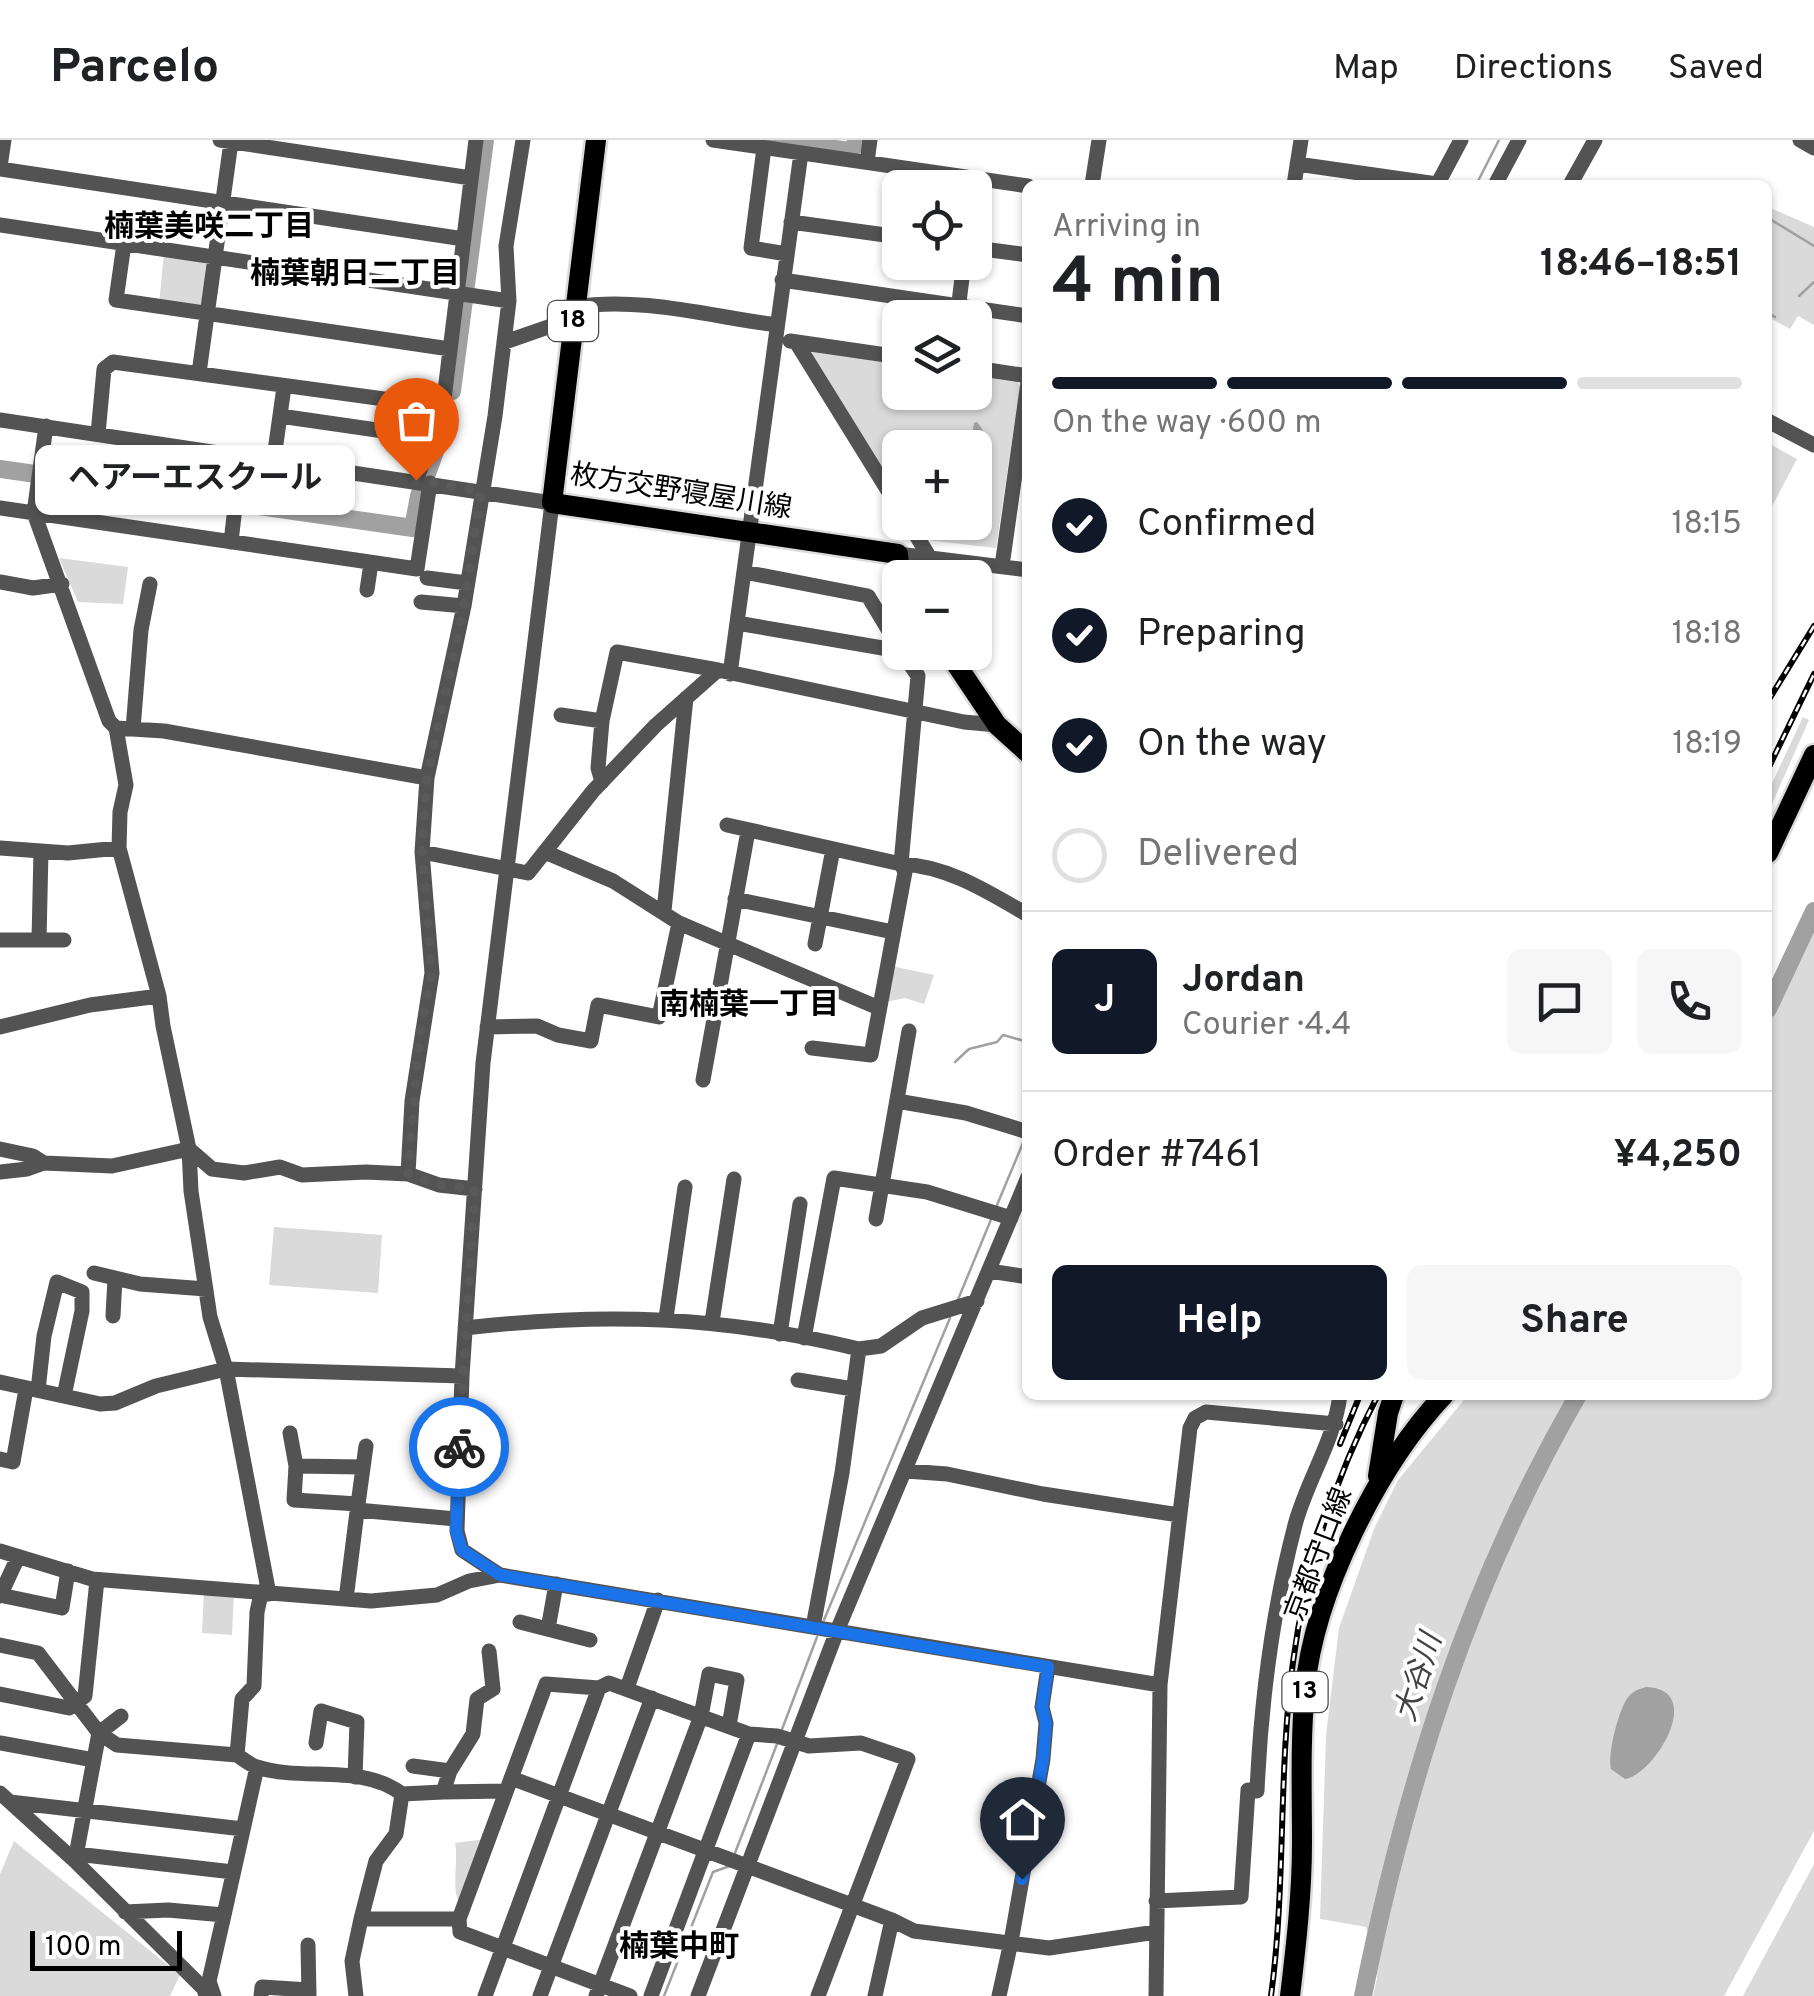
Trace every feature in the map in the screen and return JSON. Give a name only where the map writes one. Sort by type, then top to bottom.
[{"type":"main road","name":"枚方交野寝屋川線","points":[[596,140],[552,502],[898,554]]},
{"type":"main road","points":[[898,554],[898,560]]},
{"type":"main road","points":[[960,670],[997,725],[1022,748]]},
{"type":"main road","points":[[1772,844],[1814,755]]},
{"type":"main road","points":[[1370,1497],[1395,1400]]},
{"type":"main road","points":[[1400,1400],[1406,1411],[1425,1416]]},
{"type":"main road","name":"京都守口線","points":[[1290,1996],[1302,1846],[1305,1684],[1318,1627],[1370,1497],[1439,1400]]},
{"type":"street","points":[[4,140],[0,168],[464,239]]},
{"type":"street","points":[[0,508],[416,569],[423,482],[432,438],[444,406],[476,140]]},
{"type":"street","points":[[408,1174],[420,1033],[432,973],[422,852],[427,778],[464,606],[504,342],[509,301],[506,246],[524,140]]},
{"type":"street","points":[[713,140],[764,148],[803,147],[908,170]]},
{"type":"street","points":[[867,162],[870,140]]},
{"type":"street","points":[[1093,180],[1099,140]]},
{"type":"street","points":[[1295,180],[1301,140]]},
{"type":"street","points":[[1440,180],[1461,140]]},
{"type":"street","points":[[1498,180],[1519,140]]},
{"type":"street","points":[[1573,180],[1595,140]]},
{"type":"street","points":[[1800,140],[1814,148]]},
{"type":"street","points":[[199,373],[223,200],[226,141],[318,147],[471,178]]},
{"type":"street","points":[[422,852],[528,873],[602,782],[686,698],[724,672],[744,572],[803,147]]},
{"type":"street","points":[[764,148],[751,248],[787,254]]},
{"type":"street","points":[[1298,164],[1404,180]]},
{"type":"street","points":[[992,184],[1022,186]]},
{"type":"street","points":[[791,222],[882,235]]},
{"type":"street","points":[[0,225],[509,301]]},
{"type":"street","points":[[124,244],[116,300],[450,349]]},
{"type":"street","points":[[992,251],[1022,255]]},
{"type":"street","points":[[782,280],[891,300]]},
{"type":"street","points":[[504,342],[596,304],[640,306],[776,332],[796,342],[882,354]]},
{"type":"street","points":[[992,314],[1022,316]]},
{"type":"street","points":[[796,342],[882,481]]},
{"type":"street","points":[[98,434],[104,369],[112,362],[444,406]]},
{"type":"street","points":[[992,372],[1022,378]]},
{"type":"street","points":[[274,458],[284,387]]},
{"type":"street","points":[[280,416],[432,438]]},
{"type":"street","points":[[0,420],[552,502],[478,1115],[462,1376],[456,1519],[462,1550],[500,1575]]},
{"type":"street","points":[[1772,422],[1814,444]]},
{"type":"street","points":[[46,426],[34,514],[110,721],[125,728],[168,732],[427,778]]},
{"type":"street","points":[[230,542],[241,455]]},
{"type":"street","points":[[1002,566],[1020,497],[1022,468]]},
{"type":"street","points":[[919,540],[930,558]]},
{"type":"street","points":[[898,554],[1022,569]]},
{"type":"street","points":[[367,590],[371,563]]},
{"type":"street","points":[[744,572],[868,596],[882,619]]},
{"type":"street","points":[[427,578],[467,584]]},
{"type":"street","points":[[0,582],[33,588],[62,584]]},
{"type":"street","points":[[150,584],[125,728],[126,785],[119,848],[160,996],[189,1149],[191,1191],[210,1317],[226,1370],[265,1594],[257,1612],[254,1686],[242,1699],[237,1755]]},
{"type":"street","points":[[421,602],[464,606]]},
{"type":"street","points":[[736,623],[882,648]]},
{"type":"street","points":[[602,782],[598,768],[602,721],[617,652],[964,722],[997,725]]},
{"type":"street","points":[[812,1048],[870,1055],[905,872],[901,864],[918,676],[914,670]]},
{"type":"street","points":[[664,912],[686,698]]},
{"type":"street","points":[[561,715],[602,721]]},
{"type":"street","points":[[727,825],[901,864],[922,865],[953,876],[1022,912]]},
{"type":"street","points":[[703,1080],[748,830]]},
{"type":"street","points":[[0,848],[68,853],[119,848]]},
{"type":"street","points":[[816,944],[834,849]]},
{"type":"street","points":[[39,940],[41,850]]},
{"type":"street","points":[[546,852],[613,881],[679,924],[879,1008]]},
{"type":"street","points":[[735,898],[894,932]]},
{"type":"street","points":[[487,1028],[537,1026],[558,1035],[591,1041],[598,1005],[659,1017],[679,924]]},
{"type":"street","points":[[0,940],[64,940]]},
{"type":"street","points":[[0,1028],[90,1005],[160,996]]},
{"type":"street","points":[[876,1219],[909,1031]]},
{"type":"street","points":[[897,1101],[966,1114],[1022,1130]]},
{"type":"street","points":[[0,1148],[33,1156],[44,1163]]},
{"type":"street","points":[[189,1149],[212,1169],[244,1172],[280,1167],[302,1175],[408,1174],[439,1185],[475,1189]]},
{"type":"street","points":[[0,1172],[44,1163],[112,1166],[189,1149]]},
{"type":"street","points":[[804,1338],[834,1178],[927,1192],[1011,1218]]},
{"type":"street","points":[[712,1322],[734,1179]]},
{"type":"street","points":[[666,1318],[685,1188]]},
{"type":"street","points":[[698,1996],[838,1631],[1022,1191]]},
{"type":"street","points":[[780,1334],[800,1204]]},
{"type":"street","points":[[792,1257],[818,1262]]},
{"type":"street","points":[[989,1272],[1022,1276]]},
{"type":"street","points":[[94,1273],[140,1284],[206,1289]]},
{"type":"street","points":[[113,1316],[115,1278]]},
{"type":"street","points":[[0,1459],[13,1462],[57,1282],[82,1292],[82,1311],[64,1396]]},
{"type":"street","points":[[465,1328],[563,1318],[666,1318],[712,1322],[859,1350],[881,1346],[922,1318],[977,1301]]},
{"type":"street","points":[[43,1347],[73,1356]]},
{"type":"street","points":[[812,1627],[842,1472],[859,1350]]},
{"type":"street","points":[[0,1382],[100,1404],[226,1370],[462,1376]]},
{"type":"street","points":[[798,1380],[854,1390]]},
{"type":"street","points":[[1156,1901],[1242,1897],[1248,1790],[1257,1792],[1260,1722],[1273,1612],[1296,1520],[1336,1424],[1339,1400]]},
{"type":"street","points":[[1156,1996],[1160,1685],[1190,1428],[1195,1418],[1206,1412],[1336,1424]]},
{"type":"street","points":[[290,1433],[296,1466],[294,1500],[456,1519]]},
{"type":"street","points":[[346,1599],[366,1446]]},
{"type":"street","points":[[296,1466],[363,1468]]},
{"type":"street","points":[[906,1470],[1179,1514]]},
{"type":"street","points":[[0,1551],[97,1580],[346,1599],[402,1600],[437,1595],[469,1581],[500,1575],[1160,1685]]},
{"type":"street","points":[[18,1557],[0,1595],[62,1608],[68,1571]]},
{"type":"street","points":[[0,1694],[69,1708],[84,1696],[97,1580]]},
{"type":"street","points":[[548,1629],[556,1584]]},
{"type":"street","points":[[627,1688],[658,1600]]},
{"type":"street","points":[[520,1622],[590,1640]]},
{"type":"street","points":[[0,1645],[38,1652],[99,1733],[120,1747],[237,1755],[257,1767],[355,1777],[389,1784],[402,1794],[508,1785],[559,1796],[914,1931],[1049,1948],[1156,1932]]},
{"type":"street","points":[[442,1792],[450,1771],[474,1734],[477,1699],[493,1688],[489,1651]]},
{"type":"street","points":[[999,1996],[1043,1759],[1046,1723],[1042,1707],[1048,1667]]},
{"type":"street","points":[[598,1990],[701,1716],[709,1674],[737,1680],[729,1726]]},
{"type":"street","points":[[630,1996],[598,1990],[551,1966],[460,1932],[459,1919],[546,1684],[599,1688],[609,1683],[750,1734],[777,1736],[809,1746],[861,1743],[908,1759],[818,1996]]},
{"type":"street","points":[[486,1996],[599,1688]]},
{"type":"street","points":[[540,1996],[652,1698]]},
{"type":"street","points":[[316,1743],[321,1711],[357,1722],[355,1777]]},
{"type":"street","points":[[76,1858],[99,1733],[121,1716]]},
{"type":"street","points":[[651,1996],[750,1734]]},
{"type":"street","points":[[0,1743],[94,1760]]},
{"type":"street","points":[[413,1766],[450,1771]]},
{"type":"street","points":[[210,1996],[209,1981],[257,1767]]},
{"type":"street","points":[[356,1996],[352,1961],[360,1919],[376,1862],[396,1834],[402,1794]]},
{"type":"street","points":[[5,1797],[84,1811],[243,1829]]},
{"type":"street","points":[[5,1797],[76,1858],[210,1996]]},
{"type":"street","points":[[76,1858],[233,1872]]},
{"type":"street","points":[[125,1912],[168,1910],[224,1915]]},
{"type":"street","points":[[360,1919],[459,1919]]},
{"type":"street","points":[[875,1996],[892,1920]]},
{"type":"street","points":[[261,1996],[262,1987],[309,1993],[308,1944]]},
{"type":"shaded area","points":[[1772,209],[1814,227],[1814,325],[1798,316],[1790,329],[1772,319]]},
{"type":"shaded area","points":[[164,254],[209,264],[204,304],[198,308],[159,303]]},
{"type":"shaded area","points":[[814,350],[882,360],[882,410],[992,410],[992,376],[1016,380],[1020,386],[996,548],[926,540],[992,540],[992,430],[882,430],[882,473],[808,360]]},
{"type":"shaded area","points":[[1772,445],[1797,459],[1772,506]]},
{"type":"shaded area","points":[[59,558],[128,567],[123,604],[78,602]]},
{"type":"shaded area","points":[[1803,717],[1809,720],[1772,804],[1772,783]]},
{"type":"shaded area","points":[[1814,930],[1814,1831],[1724,1996],[1373,1996],[1377,1978],[1366,1927],[1320,1919],[1326,1735],[1339,1628],[1374,1529],[1398,1480],[1464,1400],[1772,1400],[1772,981],[1780,965],[1795,970]]},
{"type":"shaded area","points":[[887,965],[934,975],[924,1004],[905,998],[880,1003]]},
{"type":"shaded area","points":[[274,1227],[382,1235],[378,1293],[269,1285]]},
{"type":"shaded area","points":[[204,1591],[234,1593],[232,1635],[202,1633]]},
{"type":"shaded area","points":[[1646,1687],[1664,1691],[1673,1702],[1674,1716],[1660,1749],[1637,1774],[1625,1779],[1611,1769],[1615,1731],[1626,1701]]},
{"type":"shaded area","points":[[485,1839],[461,1906],[456,1892],[455,1843]]},
{"type":"shaded area","points":[[14,1841],[180,1975],[170,1996],[0,1996],[0,1874]]},
{"type":"shaded area","points":[[1814,1864],[1814,1996],[1743,1996]]},
{"type":"waterway","points":[[452,391],[485,140]]},
{"type":"waterway","points":[[771,140],[850,151],[859,140]]},
{"type":"waterway","points":[[1479,180],[1499,140]]},
{"type":"waterway","points":[[1772,220],[1814,246]]},
{"type":"waterway","points":[[1799,296],[1814,282]]},
{"type":"waterway","points":[[0,469],[413,528],[419,496],[446,421]]},
{"type":"waterway","name":"大谷川","points":[[1772,1000],[1814,911]]},
{"type":"waterway","points":[[955,1062],[969,1049],[997,1042],[1003,1035],[1022,1040]]},
{"type":"waterway","points":[[997,1205],[1022,1145]]},
{"type":"waterway","points":[[957,1302],[992,1217]]},
{"type":"waterway","points":[[824,1620],[950,1318]]},
{"type":"waterway","name":"大谷川","points":[[1363,1996],[1399,1839],[1446,1686],[1504,1539],[1575,1400]]},
{"type":"waterway","points":[[781,1732],[817,1637]]},
{"type":"waterway","points":[[735,1853],[777,1744]]},
{"type":"waterway","points":[[664,1996],[713,1872],[730,1866]]},
{"type":"railway","points":[[1772,694],[1814,626]]},
{"type":"railway","points":[[1772,761],[1814,674]]},
{"type":"railway","points":[[1340,1444],[1358,1400]]},
{"type":"railway","points":[[1271,1996],[1279,1913],[1288,1704],[1298,1627],[1335,1491],[1375,1400]]},
{"type":"way so far","points":[[416,480],[481,491],[464,606],[427,778],[422,852],[432,973],[420,1033],[408,1174],[439,1185],[475,1189],[459,1447]]},
{"type":"place","name":"ヘアーエスクール","points":[[416,480]]},
{"type":"district","name":"楠葉美咲二丁目","points":[[209,228]]},
{"type":"district","name":"楠葉朝日二丁目","points":[[355,275]]},
{"type":"district","name":"南楠葉一丁目","points":[[749,1006]]},
{"type":"district","name":"楠葉中町","points":[[679,1948]]},
{"type":"route","points":[[459,1447],[456,1531],[462,1550],[500,1575],[1048,1667],[1042,1707],[1046,1723],[1043,1759],[1022,1879]]}]
